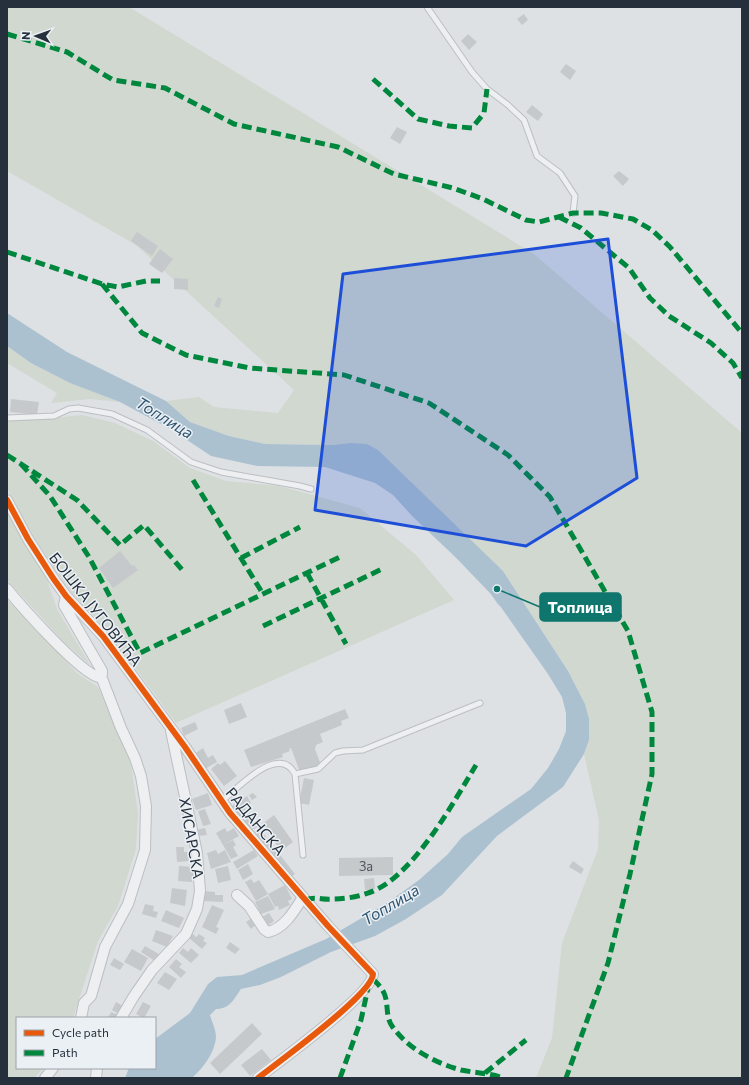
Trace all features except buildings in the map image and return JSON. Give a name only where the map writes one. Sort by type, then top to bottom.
[{"type":"street","name":"БОШКА ЈУГОВИЋА","points":[[7,500],[28,539],[66,596],[103,636],[171,729]]},
{"type":"street","points":[[7,589],[77,662],[92,675],[97,677],[101,676]]},
{"type":"street","points":[[66,596],[64,605],[93,652],[102,671],[101,676],[141,776],[146,806],[145,850],[128,904],[105,947],[91,996],[84,1003],[81,1017]]},
{"type":"street","name":"РАДАНСКА","points":[[171,729],[222,802],[328,926],[372,974],[373,979],[368,986],[348,1007],[258,1078]]},
{"type":"street","name":"ХИСАРСКА","points":[[122,1017],[152,970],[186,934],[197,909],[200,891],[197,853],[171,729]]},
{"type":"street","points":[[237,895],[249,906],[264,929],[268,932],[278,927],[294,911],[303,897]]},
{"type":"street","points":[[45,1078],[52,1069]]},
{"type":"lane","points":[[427,7],[472,72],[487,89],[508,105],[524,120],[537,156],[560,173],[575,196],[573,213]]},
{"type":"lane","points":[[7,418],[54,416],[69,409],[78,408],[112,414],[147,430],[190,462],[221,472],[311,489]]},
{"type":"lane","points":[[295,774],[318,768],[335,753],[363,750],[480,703]]},
{"type":"lane","points":[[222,802],[269,765],[285,764],[295,774],[303,855]]},
{"type":"highlighted area","points":[[608,239],[637,478],[526,546],[315,510],[343,274]]},
{"type":"shaded area","points":[[7,7],[129,7],[534,254],[742,433],[742,1078],[536,1078],[552,1038],[562,943],[598,849],[599,820],[584,754],[589,740],[585,704],[568,671],[503,571],[351,443],[332,445],[265,444],[229,436],[190,422],[166,401],[199,397],[214,407],[278,413],[294,390],[136,245],[7,171]]},
{"type":"shaded area","points":[[7,346],[34,364],[48,371],[120,402],[90,399],[51,403],[57,393],[7,363]]},
{"type":"shaded area","points":[[82,415],[115,423],[153,441],[190,468],[226,481],[279,486],[360,508],[416,555],[454,600],[176,723],[110,634],[72,593],[34,537],[7,488],[7,420],[45,419]]},
{"type":"shaded area","points":[[7,511],[47,580],[57,609],[90,665],[63,641],[7,580]]},
{"type":"shaded area","points":[[7,599],[78,674],[98,687],[131,764],[138,813],[136,849],[118,906],[98,941],[73,1017],[16,1017],[16,1069],[43,1069],[34,1078],[7,1078]]},
{"type":"water","points":[[7,313],[67,352],[166,401],[190,422],[229,436],[265,444],[332,445],[351,443],[367,444],[378,450],[503,571],[568,671],[585,704],[589,719],[589,740],[584,754],[563,787],[497,836],[442,895],[406,919],[375,936],[331,952],[281,977],[260,985],[241,989],[234,1000],[228,1005],[221,1009],[216,1009],[210,1015],[216,1034],[213,1049],[204,1065],[192,1078],[125,1078],[129,1069],[156,1069],[156,1038],[190,1013],[208,984],[217,977],[242,975],[326,939],[387,903],[419,880],[448,854],[462,837],[531,789],[548,768],[559,749],[566,731],[566,713],[562,697],[548,674],[486,586],[413,517],[393,495],[375,483],[325,467],[257,466],[211,456],[172,430],[120,402],[70,383],[31,363],[7,346]],"holes":[[[441,536],[446,536],[475,558],[492,579],[490,582]]]},
{"type":"waterway","name":"Топлица","points":[[433,522],[497,589],[504,599]]},
{"type":"marked path","points":[[7,34],[67,52],[113,80],[165,88],[234,124],[338,147],[394,174],[453,188],[483,199],[526,220],[539,222],[573,213],[601,213],[633,219],[652,230],[670,247],[742,333]]},
{"type":"marked path","points":[[373,79],[418,119],[449,126],[472,128],[484,113],[487,89]]},
{"type":"marked path","points":[[559,217],[581,228],[629,268],[650,298],[669,316],[711,343],[733,363],[742,378]]},
{"type":"marked path","points":[[7,252],[102,284],[118,287],[146,281],[160,281]]},
{"type":"marked path","points":[[102,284],[142,333],[186,355],[250,368],[344,375],[429,403],[508,455],[550,497],[628,631],[652,712],[652,774],[630,874],[608,963],[566,1078]]},
{"type":"marked path","points":[[7,455],[77,500],[120,545],[144,525],[184,572]]},
{"type":"marked path","points":[[21,464],[50,496],[89,557],[140,653],[342,556]]},
{"type":"marked path","points":[[193,480],[263,594]]},
{"type":"marked path","points":[[241,558],[300,527]]},
{"type":"marked path","points":[[263,626],[382,569]]},
{"type":"marked path","points":[[307,573],[346,644]]},
{"type":"marked path","points":[[305,900],[312,898],[337,899],[355,897],[368,893],[384,885],[400,872],[430,838],[456,799],[476,765]]},
{"type":"marked path","points":[[373,979],[381,987],[384,993],[388,1018],[392,1026],[398,1034],[414,1048],[422,1054],[451,1067],[503,1078]]},
{"type":"marked path","points":[[340,1078],[361,1020],[368,988]]},
{"type":"marked path","points":[[485,1073],[526,1040]]},
{"type":"cycle path","points":[[7,500],[28,539],[53,578],[66,596],[103,636],[185,747],[230,813],[328,926],[373,974],[369,984],[342,1012],[258,1078]]},
{"type":"place","name":"Топлица","points":[[497,589]]}]
